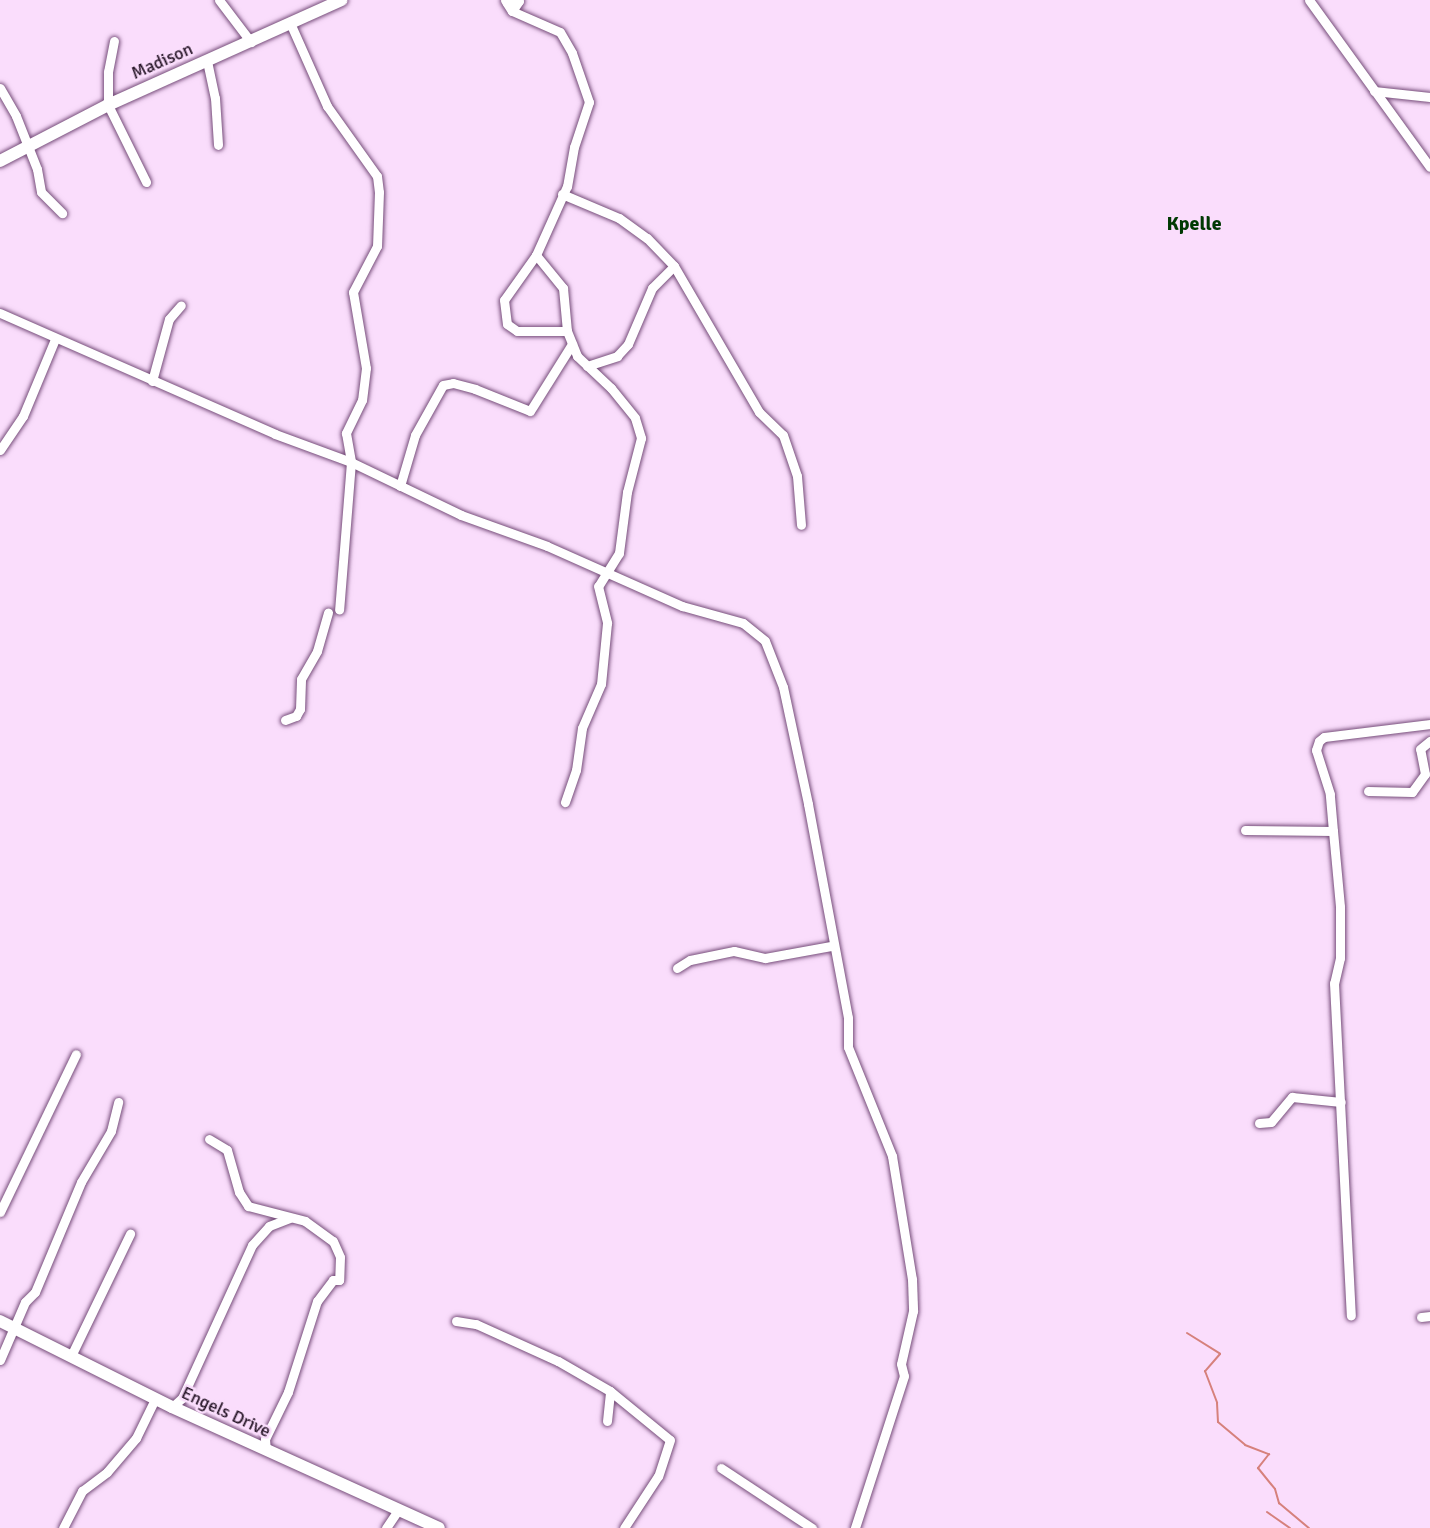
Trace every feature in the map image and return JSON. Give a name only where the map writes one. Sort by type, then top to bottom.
[{"type":"street","points":[[219,0],[251,42]]},
{"type":"street","name":"Madison","points":[[0,160],[108,105],[291,25],[342,0]]},
{"type":"street","points":[[1309,0],[1430,167]]},
{"type":"street","points":[[508,5],[560,32],[572,53],[589,102],[562,194],[536,255],[504,300],[507,324],[517,331],[567,332]]},
{"type":"street","points":[[291,25],[327,106],[377,176],[380,229],[377,246],[353,292],[366,368],[362,400],[345,432],[351,462],[339,610]]},
{"type":"street","points":[[114,41],[108,72],[108,105],[146,182]]},
{"type":"street","points":[[207,61],[216,98],[218,145]]},
{"type":"street","points":[[0,88],[28,147],[41,192],[62,213]]},
{"type":"street","points":[[1374,92],[1430,98]]},
{"type":"street","points":[[562,194],[619,218],[647,238],[674,266],[759,412],[783,435],[797,476],[801,525]]},
{"type":"street","points":[[536,255],[563,288],[567,332],[572,344],[587,366],[635,418],[641,438],[627,492],[619,553],[598,586],[607,623],[601,684],[582,728],[576,770],[565,802]]},
{"type":"street","points":[[587,366],[617,356],[628,344],[652,288],[674,266]]},
{"type":"street","points":[[152,381],[170,319],[182,305]]},
{"type":"street","points":[[0,313],[152,381],[351,462],[400,486],[608,572],[682,606],[743,623],[765,641],[783,687],[824,881],[831,946],[848,1018],[848,1047],[892,1156],[912,1279],[913,1311],[902,1364],[904,1376],[896,1391],[855,1528]]},
{"type":"street","points":[[0,450],[23,416],[55,339]]},
{"type":"street","points":[[400,486],[415,435],[443,385],[453,383],[475,389],[530,411],[572,344]]},
{"type":"street","points":[[285,720],[296,716],[300,709],[303,693],[301,679],[317,651],[328,612]]},
{"type":"street","points":[[1351,1316],[1334,983],[1340,958],[1340,907],[1330,794],[1316,750],[1319,741],[1324,736],[1430,724]]},
{"type":"street","points":[[1368,790],[1412,792],[1425,774],[1420,749],[1430,741]]},
{"type":"street","points":[[1245,830],[1333,831]]},
{"type":"street","points":[[676,968],[690,960],[734,951],[765,958],[831,946]]},
{"type":"street","points":[[0,1212],[76,1054]]},
{"type":"street","points":[[1259,1123],[1271,1122],[1292,1097],[1341,1102]]},
{"type":"street","points":[[0,1360],[12,1327],[35,1292],[81,1182],[111,1131],[118,1102]]},
{"type":"street","points":[[209,1139],[227,1150],[239,1192],[249,1206],[305,1221],[333,1241],[340,1257],[339,1280],[333,1280],[317,1301],[288,1392],[265,1439],[266,1450]]},
{"type":"street","points":[[172,1407],[182,1398],[252,1245],[269,1226],[290,1218]]},
{"type":"street","points":[[71,1356],[129,1234]]},
{"type":"street","name":"Engels Drive","points":[[0,1321],[155,1399],[439,1528]]},
{"type":"street","points":[[456,1321],[476,1324],[558,1361],[610,1391],[670,1440],[658,1476],[624,1528]]},
{"type":"street","points":[[607,1421],[610,1391]]},
{"type":"street","points":[[63,1528],[82,1491],[94,1479],[107,1472],[136,1438],[155,1399]]},
{"type":"street","points":[[721,1468],[812,1528]]},
{"type":"street","points":[[386,1528],[398,1510]]},
{"type":"waterway","points":[[1187,1333],[1220,1354],[1205,1371],[1217,1403],[1218,1422],[1245,1445],[1269,1454],[1258,1468],[1275,1489],[1279,1503],[1309,1528]]},
{"type":"waterway","points":[[1267,1512],[1290,1528]]},
{"type":"district","name":"Kpelle","points":[[1194,223]]}]
